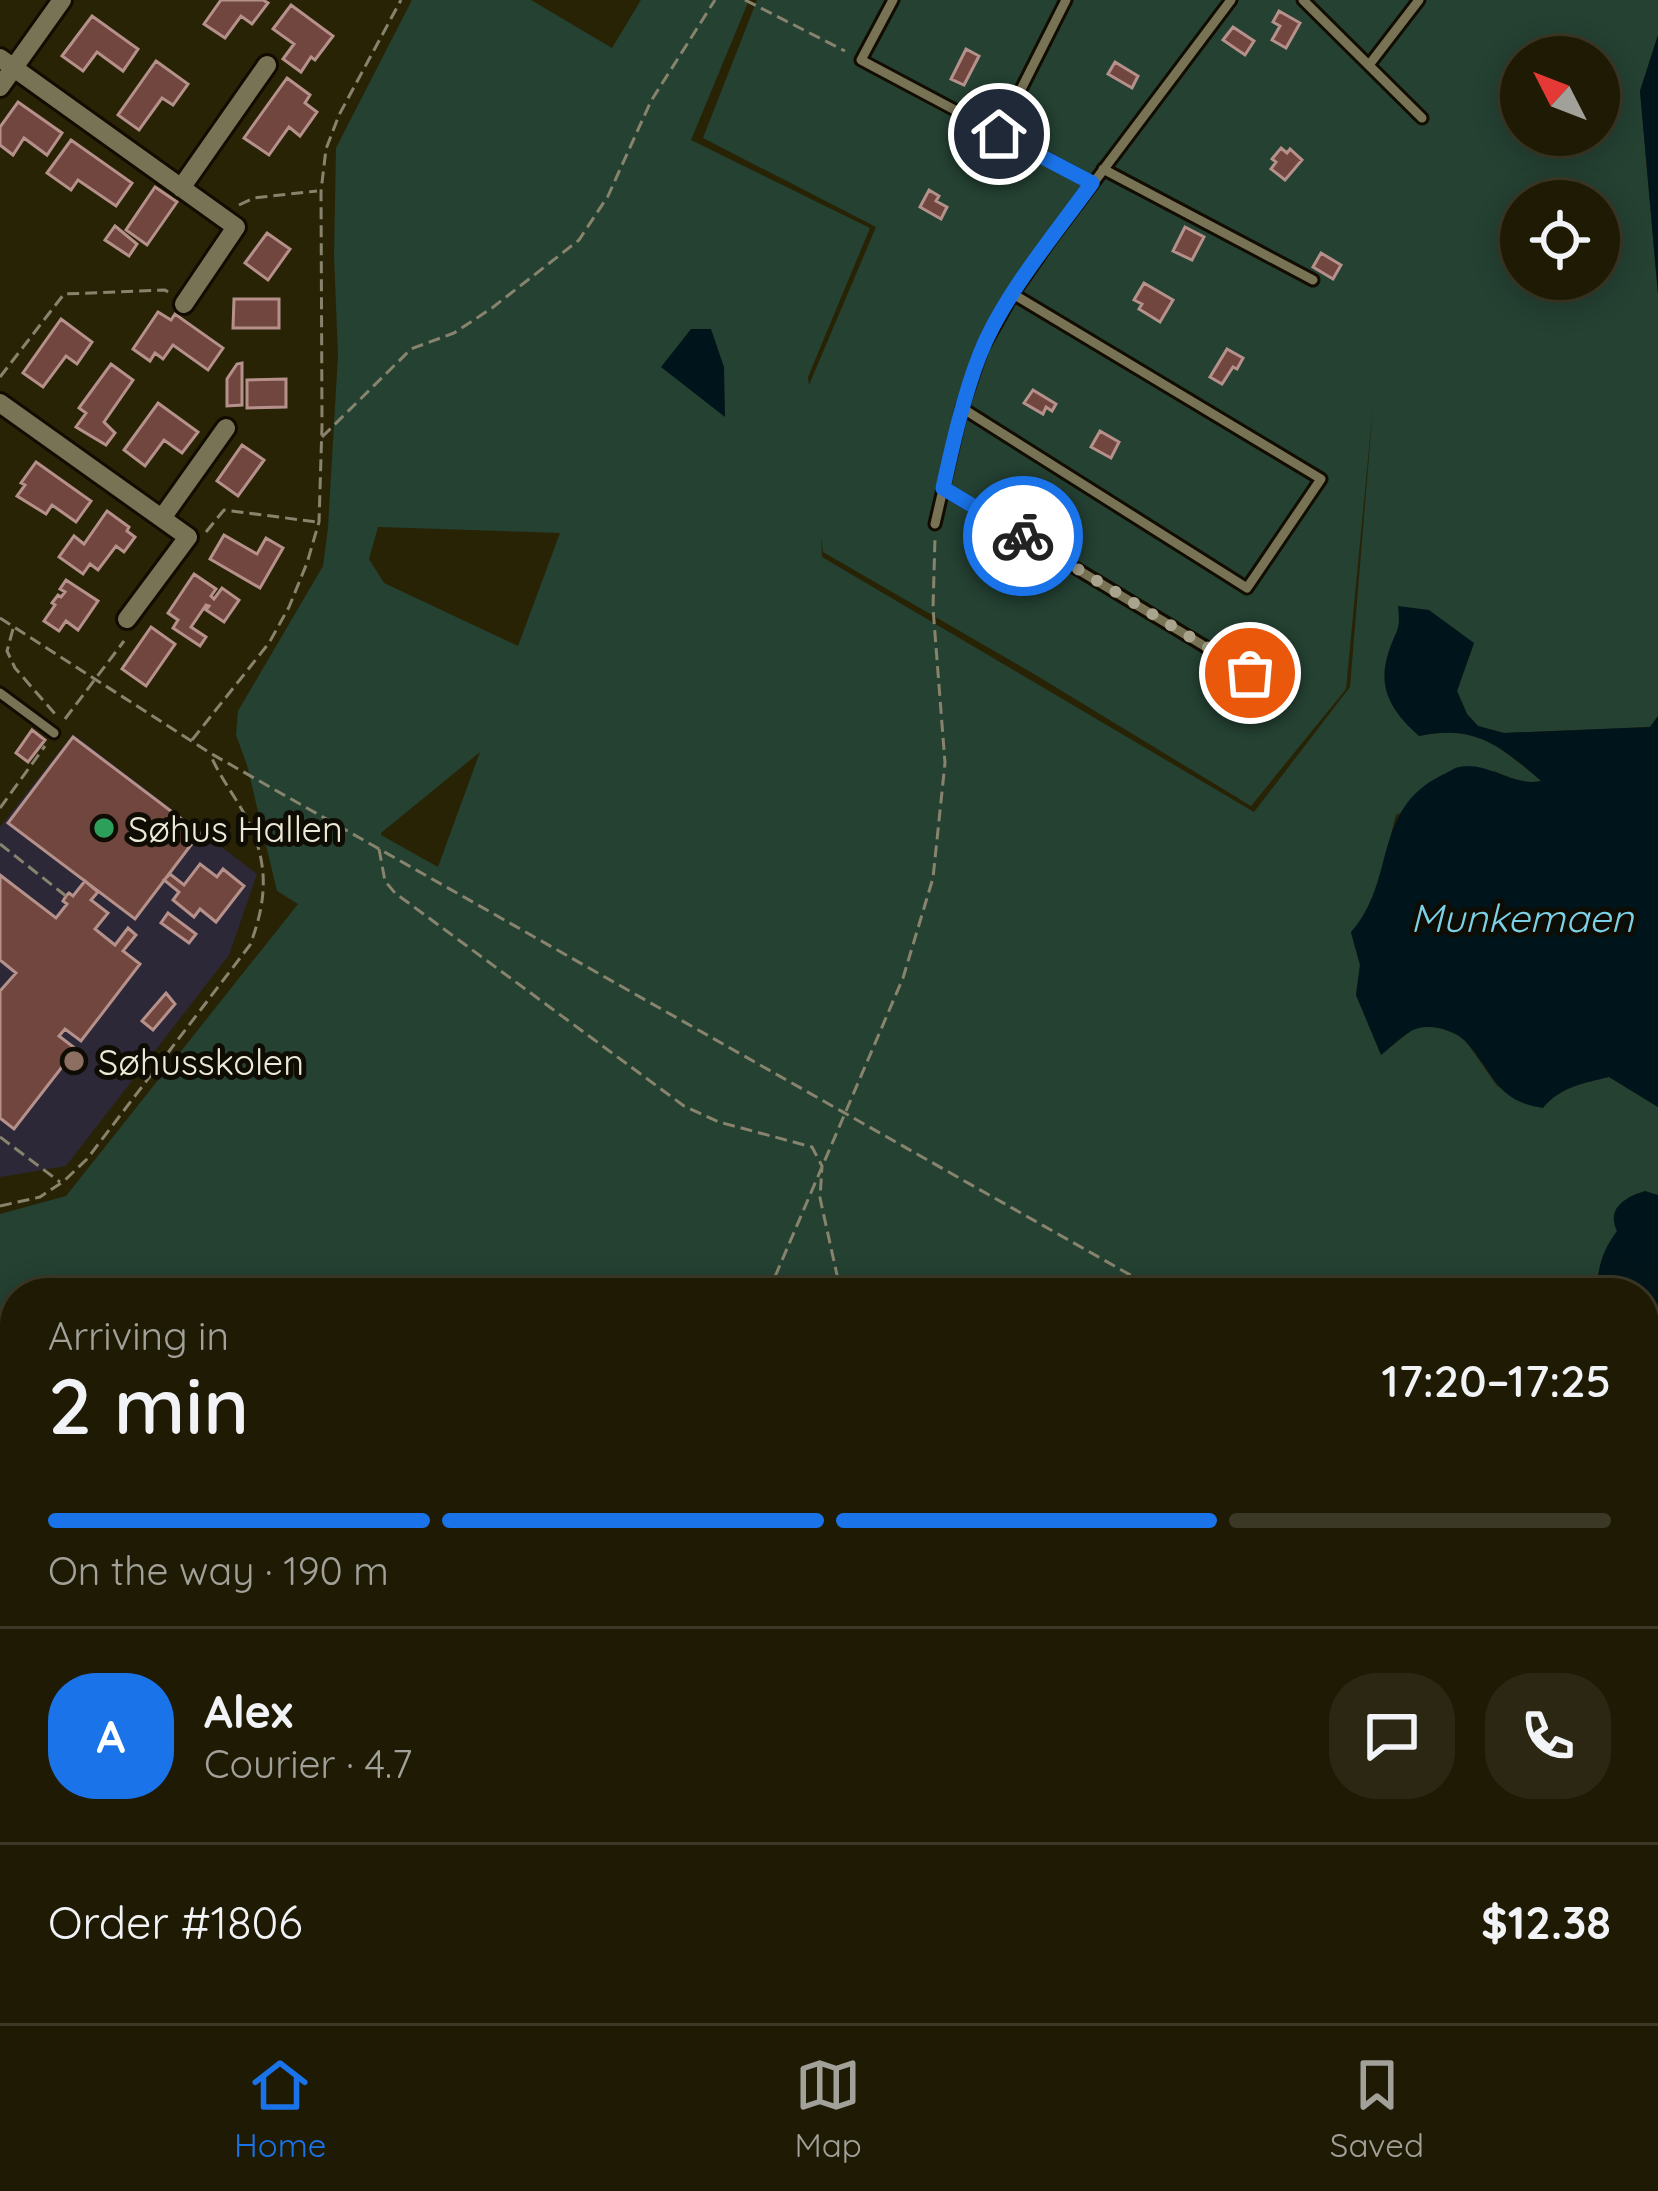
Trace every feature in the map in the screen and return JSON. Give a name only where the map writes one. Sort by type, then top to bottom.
[{"type":"street","points":[[0,87],[7,63],[62,0]]},
{"type":"street","points":[[7,63],[236,227],[184,304]]},
{"type":"street","points":[[181,188],[267,64]]},
{"type":"street","points":[[0,403],[188,537],[127,619]]},
{"type":"street","points":[[163,518],[226,428]]},
{"type":"lane","points":[[893,0],[861,60],[1092,183]]},
{"type":"lane","points":[[999,134],[1066,0]]},
{"type":"lane","points":[[935,524],[962,408],[982,350],[1013,294],[1231,0]]},
{"type":"lane","points":[[1303,0],[1422,118]]},
{"type":"lane","points":[[1369,65],[1419,0]]},
{"type":"lane","points":[[1103,170],[1313,280]]},
{"type":"lane","points":[[962,408],[1247,588],[1322,479],[1013,294]]},
{"type":"lane","points":[[943,488],[1250,673]]},
{"type":"lane","points":[[0,693],[54,734]]},
{"type":"path","points":[[191,741],[269,643],[308,563],[319,522],[321,191],[326,149],[339,115],[401,0]]},
{"type":"path","points":[[322,437],[411,349],[454,333],[580,240],[608,196],[650,101],[715,0]]},
{"type":"path","points":[[746,0],[861,60]]},
{"type":"path","points":[[226,220],[237,206],[254,198],[321,191]]},
{"type":"path","points":[[0,376],[64,294],[165,290],[184,304]]},
{"type":"path","points":[[188,537],[203,535],[224,510],[319,522]]},
{"type":"path","points":[[774,1278],[903,978],[933,878],[944,763],[934,608],[935,524]]},
{"type":"path","points":[[0,618],[210,753],[1136,1278]]},
{"type":"path","points":[[14,627],[7,652],[15,668],[62,723],[130,634],[127,619]]},
{"type":"path","points":[[0,808],[54,734]]},
{"type":"path","points":[[0,1206],[40,1197],[86,1159],[250,945],[262,912],[264,877],[258,848],[210,753]]},
{"type":"path","points":[[0,844],[66,896]]},
{"type":"path","points":[[379,848],[385,881],[395,892],[684,1106],[719,1122],[812,1147],[822,1166],[820,1198],[838,1278]]},
{"type":"path","points":[[0,1137],[59,1182]]},
{"type":"shaded area","name":"Søhusskolen","points":[[73,734],[257,874],[229,955],[66,1166],[0,1177],[0,827]]},
{"type":"green space","points":[[412,0],[531,0],[612,48],[641,0],[749,0],[691,140],[870,228],[808,377],[809,385],[876,227],[703,138],[757,0],[1658,0],[1658,35],[1640,91],[1658,294],[1658,716],[1650,727],[1504,733],[1478,726],[1457,691],[1474,643],[1401,628],[1388,653],[1419,736],[1473,736],[1500,748],[1542,781],[1524,783],[1494,771],[1396,815],[1375,892],[1351,933],[1360,965],[1356,995],[1381,1054],[1416,1027],[1438,1027],[1463,1037],[1497,1086],[1543,1107],[1565,1090],[1609,1077],[1658,1107],[1658,1195],[1635,1195],[1616,1209],[1617,1231],[1597,1278],[0,1278],[0,1214],[66,1196],[298,904],[277,891],[236,735],[238,711],[323,566],[338,355],[336,148]],"holes":[[[1373,407],[1350,687],[1254,812],[822,557],[821,537],[823,552],[1251,806],[1346,689]],[[378,527],[560,533],[518,646],[384,583],[369,559]],[[480,752],[438,867],[381,835],[381,833]]]},
{"type":"water","points":[[1658,35],[1658,294],[1640,91]]},
{"type":"water","points":[[691,329],[711,329],[724,367],[725,417],[661,367]]},
{"type":"water","name":"Munkemaen","points":[[1398,606],[1429,610],[1474,643],[1457,691],[1478,726],[1504,733],[1650,727],[1658,716],[1658,1107],[1609,1077],[1565,1091],[1543,1108],[1527,1104],[1496,1083],[1465,1041],[1440,1028],[1411,1031],[1381,1055],[1356,995],[1360,965],[1351,932],[1375,891],[1404,807],[1420,790],[1459,767],[1541,781],[1486,741],[1456,733],[1419,736],[1401,718],[1384,677],[1398,626]]},
{"type":"water","points":[[1645,1191],[1658,1195],[1658,1278],[1598,1278],[1601,1260],[1617,1231],[1616,1210],[1624,1200]]},
{"type":"building","points":[[221,0],[268,3],[252,24],[241,16],[225,38],[204,24]]},
{"type":"building","points":[[291,5],[333,36],[301,72],[283,59],[294,44],[273,29]]},
{"type":"building","points":[[1279,11],[1300,23],[1286,48],[1272,40],[1280,26],[1273,22]]},
{"type":"building","points":[[92,16],[138,49],[123,71],[97,52],[83,71],[62,56]]},
{"type":"building","points":[[1233,27],[1254,41],[1245,55],[1223,40]]},
{"type":"building","points":[[966,49],[979,56],[964,85],[951,79]]},
{"type":"building","points":[[156,61],[188,84],[173,105],[162,98],[139,130],[118,115]]},
{"type":"building","points":[[1115,62],[1138,76],[1132,88],[1108,74]]},
{"type":"building","points":[[287,78],[310,95],[305,103],[317,112],[300,136],[289,127],[269,155],[244,138]]},
{"type":"building","points":[[18,102],[62,133],[47,155],[24,138],[13,155],[0,145],[0,127]]},
{"type":"building","points":[[71,140],[132,183],[116,206],[78,180],[71,190],[47,173]]},
{"type":"building","points":[[1281,148],[1302,160],[1285,180],[1271,169]]},
{"type":"building","points":[[155,187],[177,202],[147,245],[126,230]]},
{"type":"building","points":[[929,190],[947,207],[941,219],[920,207]]},
{"type":"building","points":[[115,226],[137,244],[129,256],[105,240]]},
{"type":"building","points":[[1185,227],[1204,237],[1192,260],[1173,251]]},
{"type":"building","points":[[267,233],[290,249],[268,280],[245,263]]},
{"type":"building","points":[[1321,253],[1341,265],[1333,279],[1313,267]]},
{"type":"building","points":[[1144,283],[1173,300],[1160,322],[1139,309],[1142,304],[1134,300]]},
{"type":"building","points":[[234,299],[279,299],[279,328],[233,328]]},
{"type":"building","points":[[158,312],[171,320],[175,314],[223,348],[208,370],[173,345],[163,359],[155,353],[150,361],[133,349]]},
{"type":"building","points":[[61,319],[92,342],[77,364],[66,356],[43,387],[23,373]]},
{"type":"building","points":[[1227,349],[1243,358],[1222,384],[1210,377]]},
{"type":"building","points":[[242,363],[242,405],[227,406],[227,379]]},
{"type":"building","points":[[111,364],[133,380],[104,422],[115,433],[106,445],[76,427],[86,413],[79,408]]},
{"type":"building","points":[[286,379],[286,407],[247,408],[247,380]]},
{"type":"building","points":[[1033,390],[1056,404],[1052,411],[1046,407],[1043,414],[1024,403]]},
{"type":"building","points":[[158,403],[198,432],[182,453],[164,440],[145,466],[124,450]]},
{"type":"building","points":[[1100,431],[1119,442],[1111,458],[1091,447]]},
{"type":"building","points":[[242,445],[264,460],[238,496],[217,481]]},
{"type":"building","points":[[36,462],[91,501],[76,522],[52,505],[46,514],[17,496]]},
{"type":"building","points":[[107,511],[135,537],[124,552],[116,546],[98,570],[90,564],[83,574],[59,557],[74,536],[84,544]]},
{"type":"building","points":[[224,535],[257,554],[266,538],[283,548],[260,588],[210,559]]},
{"type":"building","points":[[194,574],[216,589],[214,599],[222,588],[239,600],[224,622],[206,610],[206,605],[191,627],[206,637],[200,646],[173,628],[178,620],[168,613]]},
{"type":"building","points":[[66,580],[98,601],[78,630],[66,621],[59,631],[44,621],[52,603],[65,592],[60,589]]},
{"type":"building","points":[[151,627],[175,644],[146,686],[122,669]]},
{"type":"building","points":[[32,730],[45,740],[28,762],[16,753]]},
{"type":"building","name":"Søhus Hallen","points":[[73,737],[200,833],[135,919],[8,823]]},
{"type":"building","points":[[200,864],[217,877],[223,869],[244,886],[216,922],[200,909],[194,917],[173,900],[179,892],[164,880],[170,874],[184,885]]},
{"type":"building","points":[[0,875],[56,918],[67,904],[66,896],[73,896],[85,881],[98,892],[91,900],[108,913],[95,929],[115,945],[128,928],[136,935],[123,951],[140,964],[81,1041],[65,1029],[59,1036],[76,1049],[14,1129],[0,1118],[0,991],[16,973],[0,960]]},
{"type":"building","points":[[168,913],[196,934],[189,943],[161,923]]},
{"type":"building","points":[[166,993],[175,1004],[153,1030],[142,1021]]},
{"type":"way so far","points":[[1023,536],[1250,673]]},
{"type":"place","name":"Søhus Hallen","points":[[104,828]]},
{"type":"place","name":"Søhusskolen","points":[[74,1061]]},
{"type":"route","points":[[999,134],[1092,183],[1013,294],[982,350],[943,488],[1023,536]]}]
